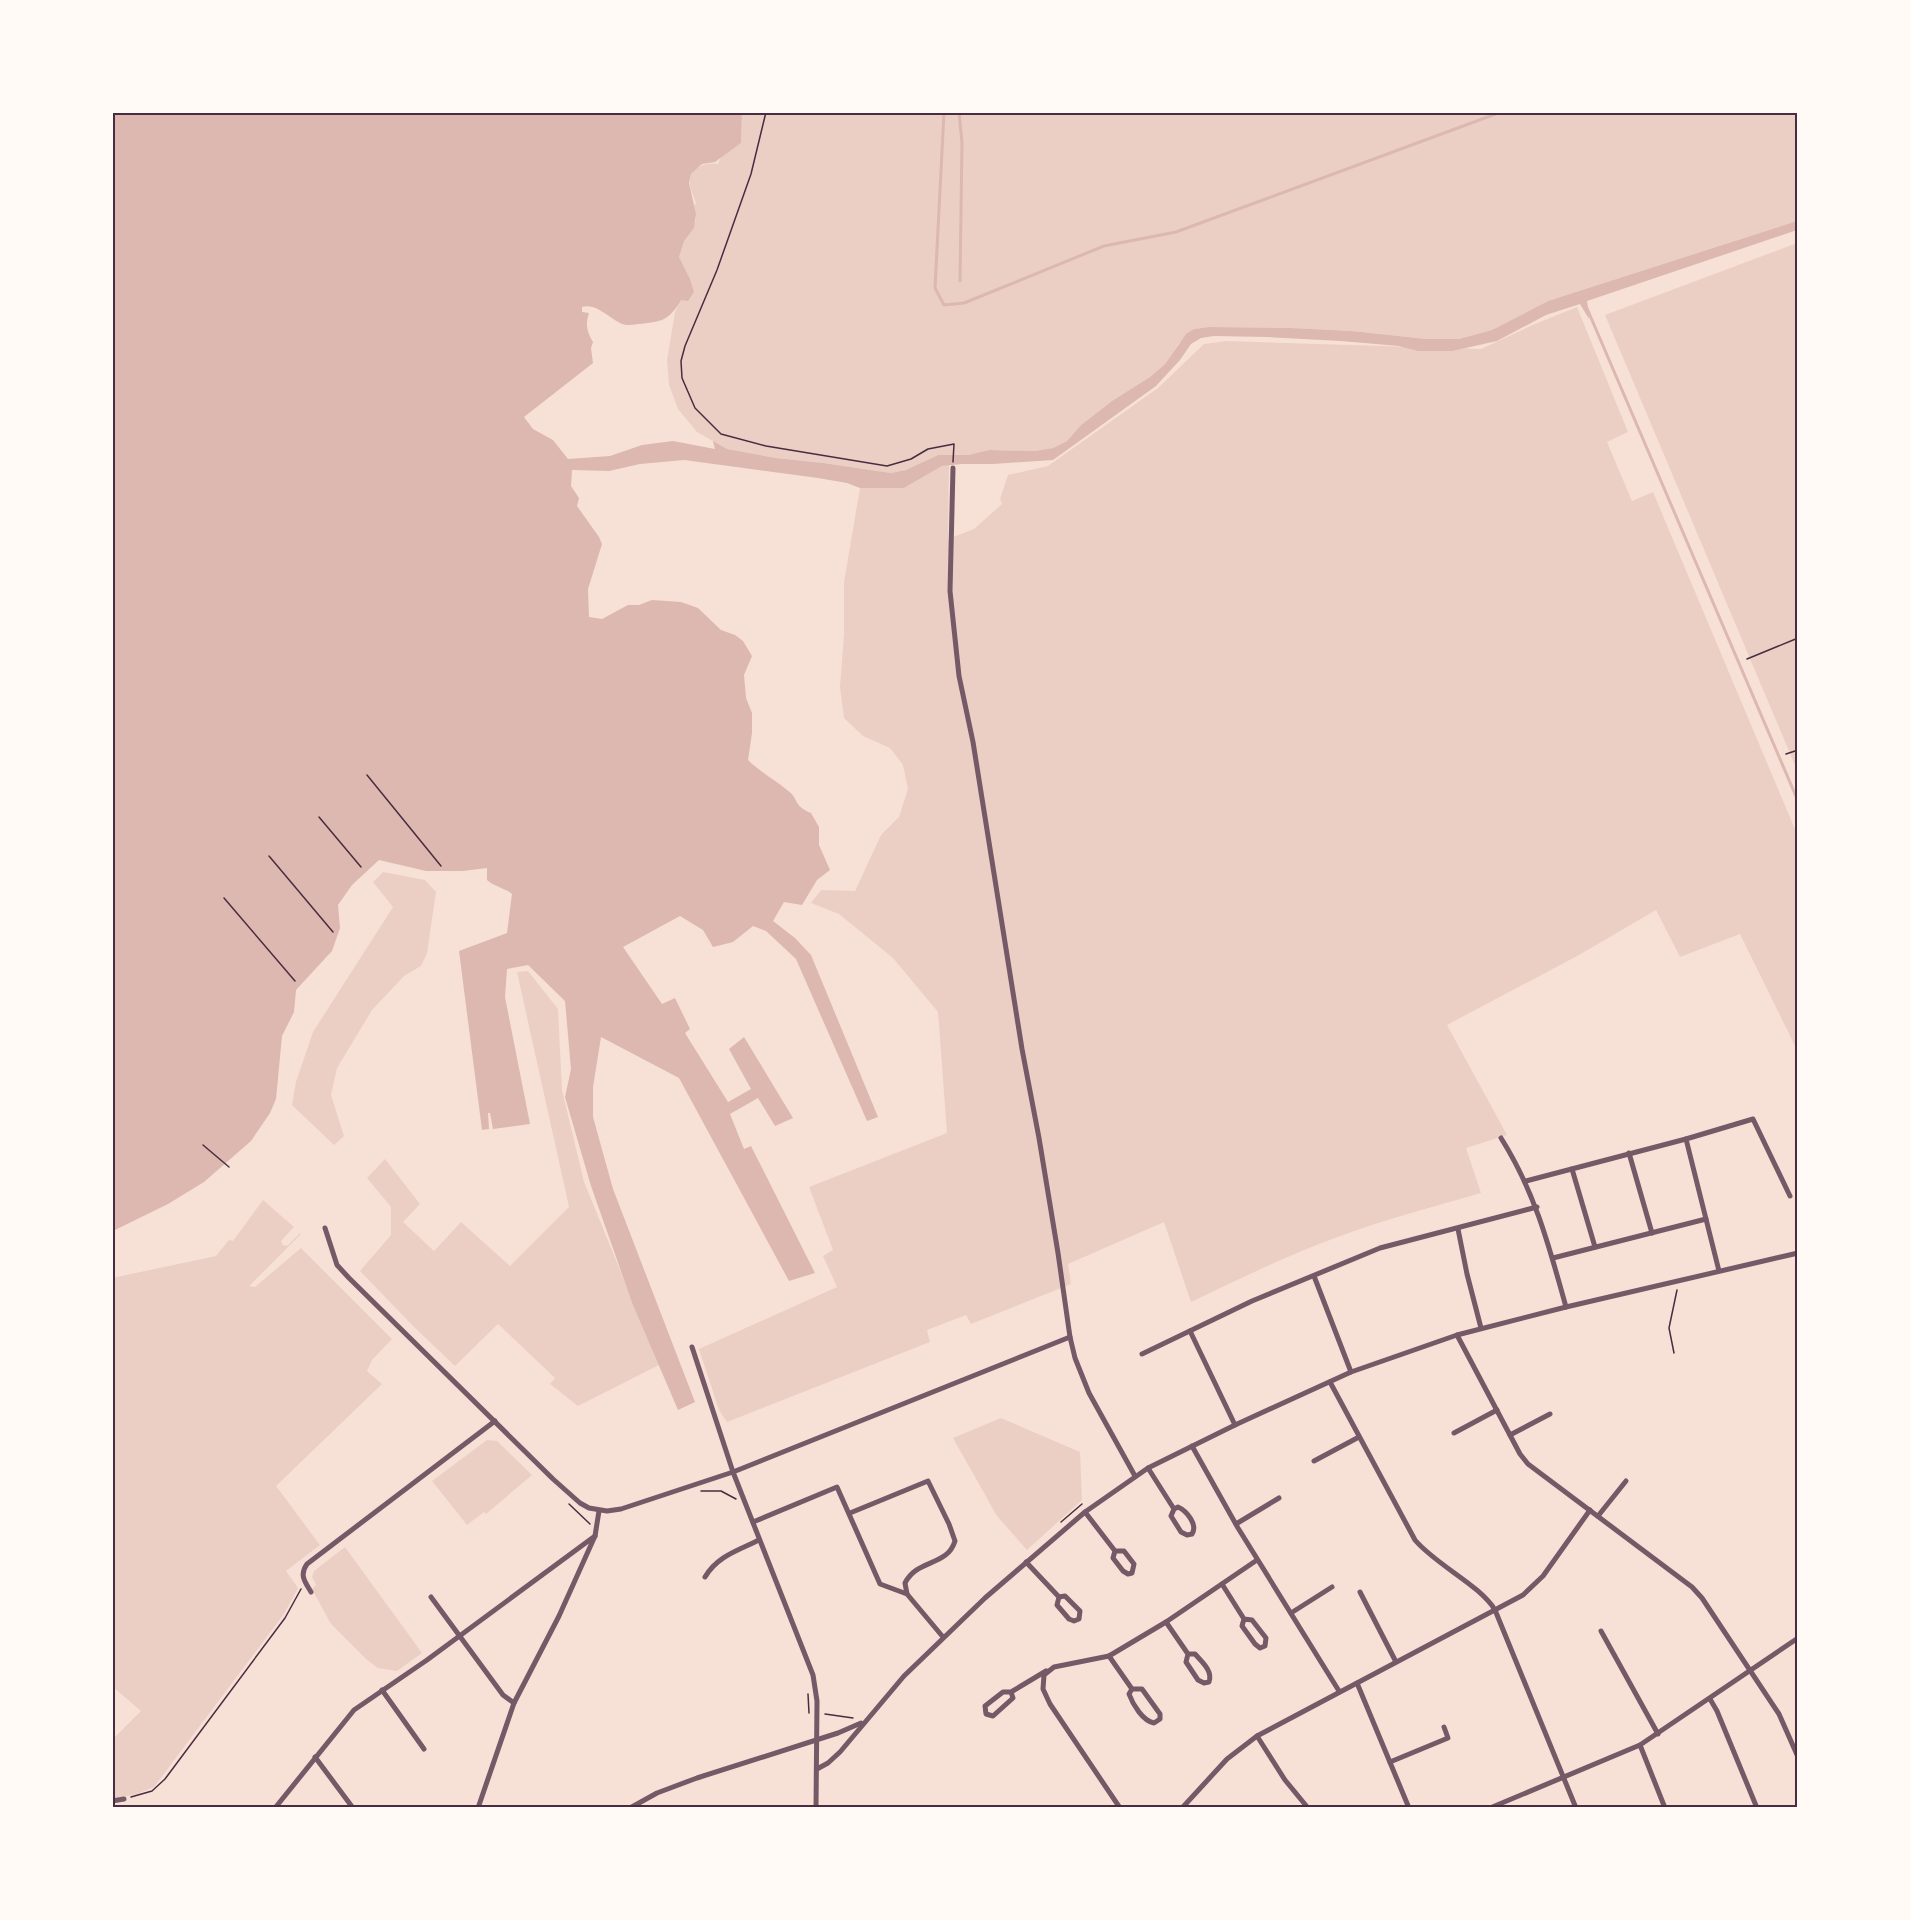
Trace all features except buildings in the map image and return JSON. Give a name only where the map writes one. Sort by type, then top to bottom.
[{"type":"street","points":[[953,468],[950,591],[959,676],[973,742],[1070,1337],[1075,1358],[1089,1393],[1135,1476]]},
{"type":"street","points":[[1526,1181],[1753,1119],[1790,1196]]},
{"type":"street","points":[[1501,1138],[1526,1181],[1537,1207],[1566,1307]]},
{"type":"street","points":[[1686,1139],[1719,1270]]},
{"type":"street","points":[[1629,1153],[1652,1233]]},
{"type":"street","points":[[1572,1169],[1595,1247]]},
{"type":"street","points":[[1142,1354],[1252,1301],[1380,1248],[1537,1207]]},
{"type":"street","points":[[1553,1258],[1706,1219]]},
{"type":"street","points":[[325,1228],[337,1265],[580,1503],[598,1511],[621,1509],[733,1472],[1070,1337]]},
{"type":"street","points":[[1458,1229],[1481,1328]]},
{"type":"street","points":[[817,1769],[840,1752],[904,1676],[943,1637],[1085,1512],[1148,1468],[1351,1372],[1457,1335],[1797,1253]]},
{"type":"street","points":[[1314,1276],[1351,1372]]},
{"type":"street","points":[[1190,1331],[1235,1425]]},
{"type":"street","points":[[1457,1335],[1528,1464],[1692,1587],[1702,1598],[1779,1714],[1797,1757]]},
{"type":"street","points":[[692,1347],[733,1472],[813,1675],[818,1701],[816,1808]]},
{"type":"street","points":[[1330,1382],[1415,1540],[1424,1551],[1483,1596],[1495,1610],[1576,1808]]},
{"type":"street","points":[[1454,1433],[1497,1410]]},
{"type":"street","points":[[1510,1435],[1550,1414]]},
{"type":"street","points":[[311,1592],[306,1585],[303,1573],[307,1564],[495,1421]]},
{"type":"street","points":[[1314,1461],[1359,1437]]},
{"type":"street","points":[[1192,1446],[1257,1560],[1339,1691]]},
{"type":"street","points":[[1148,1468],[1174,1509]]},
{"type":"street","points":[[850,1514],[927,1481],[955,1541],[949,1554],[914,1570],[905,1583],[908,1594],[943,1637]]},
{"type":"street","points":[[1598,1516],[1626,1481]]},
{"type":"street","points":[[753,1522],[837,1487],[880,1584],[908,1594]]},
{"type":"street","points":[[1236,1524],[1279,1498]]},
{"type":"street","points":[[1178,1507],[1183,1509],[1194,1524],[1195,1530],[1192,1534],[1187,1535],[1181,1532],[1171,1516],[1174,1509],[1178,1507]]},
{"type":"street","points":[[1182,1808],[1227,1759],[1257,1736],[1523,1595],[1543,1576],[1590,1510]]},
{"type":"street","points":[[478,1806],[514,1702],[559,1616],[596,1536],[598,1511]]},
{"type":"street","points":[[1085,1512],[1115,1551]]},
{"type":"street","points":[[275,1808],[354,1710],[427,1660],[596,1536]]},
{"type":"street","points":[[705,1577],[713,1564],[720,1559],[759,1540]]},
{"type":"street","points":[[1115,1551],[1124,1551],[1134,1564],[1132,1573],[1128,1574],[1123,1571],[1113,1558],[1115,1551]]},
{"type":"street","points":[[1011,1692],[1013,1698],[1011,1701],[993,1716],[986,1714],[985,1706],[1003,1692],[1011,1692],[1054,1666],[1109,1656],[1166,1622],[1257,1560]]},
{"type":"street","points":[[1026,1562],[1059,1597]]},
{"type":"street","points":[[1222,1584],[1244,1619],[1242,1626],[1255,1644],[1260,1648],[1265,1646],[1266,1638],[1252,1620],[1244,1619]]},
{"type":"street","points":[[1291,1613],[1332,1587]]},
{"type":"street","points":[[1360,1592],[1396,1662]]},
{"type":"street","points":[[1065,1596],[1074,1604],[1080,1611],[1079,1619],[1074,1621],[1069,1619],[1057,1605],[1059,1597],[1065,1596]]},
{"type":"street","points":[[431,1597],[503,1695],[514,1702]]},
{"type":"street","points":[[1166,1622],[1188,1654],[1186,1662],[1198,1680],[1204,1683],[1209,1682],[1211,1677],[1209,1672],[1195,1654],[1188,1654]]},
{"type":"street","points":[[1601,1631],[1658,1734]]},
{"type":"street","points":[[1490,1808],[1640,1745],[1797,1638]]},
{"type":"street","points":[[1109,1656],[1132,1689],[1130,1697],[1146,1720],[1152,1724],[1157,1722],[1160,1714],[1142,1689],[1132,1689]]},
{"type":"street","points":[[1047,1671],[1044,1675],[1046,1698],[1120,1808]]},
{"type":"street","points":[[1357,1683],[1409,1808]]},
{"type":"street","points":[[382,1690],[424,1749]]},
{"type":"street","points":[[1710,1699],[1718,1710],[1757,1808]]},
{"type":"street","points":[[630,1808],[657,1793],[852,1728],[867,1719]]},
{"type":"street","points":[[1390,1762],[1448,1738],[1444,1727]]},
{"type":"street","points":[[1257,1736],[1285,1780],[1308,1808]]},
{"type":"street","points":[[1640,1745],[1665,1808]]},
{"type":"street","points":[[315,1757],[353,1808]]},
{"type":"street","points":[[112,1801],[124,1799]]},
{"type":"path","points":[[766,112],[752,174],[681,361],[682,378],[695,408],[721,434],[766,446],[886,466],[911,459],[928,449],[954,444],[953,454]]},
{"type":"path","points":[[1747,659],[1797,638]]},
{"type":"path","points":[[1786,754],[1797,750]]},
{"type":"path","points":[[367,775],[441,866]]},
{"type":"path","points":[[319,817],[361,867]]},
{"type":"path","points":[[269,856],[333,932]]},
{"type":"path","points":[[224,898],[295,981]]},
{"type":"path","points":[[203,1145],[229,1167]]},
{"type":"path","points":[[1674,1353],[1669,1328],[1676,1298],[1675,1281]]},
{"type":"path","points":[[697,1492],[721,1491],[736,1499]]},
{"type":"path","points":[[124,1799],[152,1791],[165,1779],[285,1618],[301,1589],[306,1585]]},
{"type":"path","points":[[808,1692],[809,1713]]},
{"type":"path","points":[[824,1714],[852,1718]]},
{"type":"shaded area","points":[[113,113],[742,113],[741,143],[715,162],[702,164],[691,174],[689,183],[696,214],[694,228],[684,241],[679,257],[694,292],[688,301],[681,300],[664,319],[631,325],[622,324],[592,307],[582,307],[582,312],[589,313],[587,325],[593,342],[591,348],[593,363],[524,417],[533,429],[553,440],[568,459],[610,456],[642,445],[673,441],[715,449],[713,441],[727,449],[776,458],[891,473],[906,470],[938,455],[968,455],[989,450],[1035,451],[1053,448],[1067,441],[1081,425],[1112,401],[1150,377],[1165,364],[1186,334],[1194,329],[1209,327],[1291,328],[1352,331],[1426,339],[1459,339],[1492,330],[1548,301],[1797,221],[1797,230],[1587,301],[1589,319],[1580,304],[1546,315],[1497,341],[1452,351],[1418,351],[1399,346],[1267,337],[1214,336],[1201,338],[1191,344],[1156,386],[1053,460],[942,466],[904,488],[860,488],[847,483],[818,478],[684,460],[640,464],[609,471],[572,470],[571,486],[579,498],[577,506],[602,544],[588,589],[589,617],[602,619],[628,605],[639,605],[652,600],[681,602],[698,608],[721,630],[743,641],[752,656],[744,675],[746,698],[752,713],[748,760],[791,793],[801,808],[811,813],[819,827],[819,845],[830,870],[817,880],[802,905],[784,902],[773,921],[795,938],[811,955],[878,1117],[867,1121],[796,959],[766,931],[753,926],[733,942],[713,947],[703,930],[680,916],[623,947],[662,1004],[675,998],[690,1029],[685,1033],[728,1102],[751,1089],[729,1049],[744,1037],[793,1118],[775,1126],[758,1098],[730,1114],[744,1149],[751,1146],[815,1273],[789,1281],[679,1078],[601,1037],[593,1087],[593,1117],[613,1189],[695,1402],[678,1410],[633,1305],[591,1186],[565,1097],[571,1069],[565,1001],[528,965],[507,969],[505,997],[530,1124],[493,1129],[490,1113],[488,1113],[489,1129],[482,1130],[459,951],[507,933],[512,894],[487,880],[487,868],[463,871],[426,871],[379,860],[352,885],[338,905],[340,928],[332,951],[296,990],[294,1012],[282,1036],[276,1099],[270,1113],[251,1141],[204,1182],[168,1204],[113,1231]]},
{"type":"shaded area","points":[[742,113],[1797,113],[1797,221],[1548,301],[1492,330],[1459,339],[1426,339],[1352,331],[1291,328],[1209,327],[1194,329],[1179,343],[1165,364],[1150,377],[1112,401],[1081,425],[1067,441],[1053,448],[1035,451],[989,450],[968,455],[938,455],[906,470],[891,473],[776,458],[727,449],[697,432],[678,409],[669,385],[667,360],[675,312],[690,279],[679,257],[683,242],[696,218],[694,206],[696,203],[690,186],[691,174],[703,165],[718,164],[721,157],[741,143]]},
{"type":"shaded area","points":[[1797,243],[1797,770],[1605,315]]},
{"type":"shaded area","points":[[1577,307],[1628,432],[1607,442],[1632,501],[1653,492],[1797,834],[1797,1050],[1740,934],[1680,957],[1656,910],[1579,955],[1447,1025],[1507,1135],[1466,1148],[1481,1193],[1335,1238],[1281,1260],[1191,1302],[1164,1222],[1068,1264],[1071,1284],[971,1324],[966,1315],[927,1330],[930,1342],[727,1422],[719,1410],[699,1349],[837,1287],[823,1256],[833,1250],[809,1187],[947,1133],[938,1012],[893,958],[839,914],[811,903],[821,890],[855,891],[881,835],[899,817],[908,789],[903,765],[890,748],[863,736],[844,718],[840,687],[844,635],[844,582],[860,488],[904,488],[942,466],[949,465],[948,539],[974,529],[1002,504],[1000,499],[1008,475],[1048,466],[1158,388],[1204,344],[1226,341],[1481,349]]},
{"type":"shaded area","points":[[383,872],[425,880],[436,892],[427,953],[421,966],[404,976],[372,1010],[337,1068],[331,1095],[344,1136],[334,1145],[292,1105],[296,1082],[313,1032],[393,907],[373,882]]},
{"type":"shaded area","points":[[528,971],[558,1009],[562,1090],[584,1182],[659,1365],[578,1406],[550,1384],[555,1378],[498,1324],[455,1366],[360,1271],[391,1235],[391,1207],[367,1178],[385,1159],[420,1204],[403,1222],[434,1251],[461,1222],[510,1266],[569,1207],[517,972]]},
{"type":"shaded area","points":[[263,1200],[294,1227],[281,1241],[283,1245],[287,1246],[301,1234],[249,1286],[255,1287],[301,1248],[392,1339],[372,1360],[367,1371],[382,1384],[276,1486],[320,1545],[286,1571],[298,1588],[284,1614],[154,1787],[137,1794],[113,1799],[113,1739],[141,1711],[113,1687],[112,1278],[216,1256],[229,1240],[233,1241]]},
{"type":"shaded area","points":[[1001,1418],[1080,1452],[1082,1500],[1027,1550],[997,1516],[953,1438]]},
{"type":"shaded area","points":[[487,1440],[497,1441],[532,1475],[486,1514],[484,1512],[467,1525],[432,1481]]},
{"type":"shaded area","points":[[345,1547],[422,1653],[397,1671],[378,1668],[366,1659],[331,1624],[312,1589],[316,1585],[312,1577],[314,1571]]},
{"type":"waterway","points":[[944,112],[935,288],[944,305],[964,303],[1104,246],[1176,232],[1501,112]]},
{"type":"waterway","points":[[959,112],[962,143],[960,281]]},
{"type":"waterway","points":[[1586,306],[1798,801]]}]
